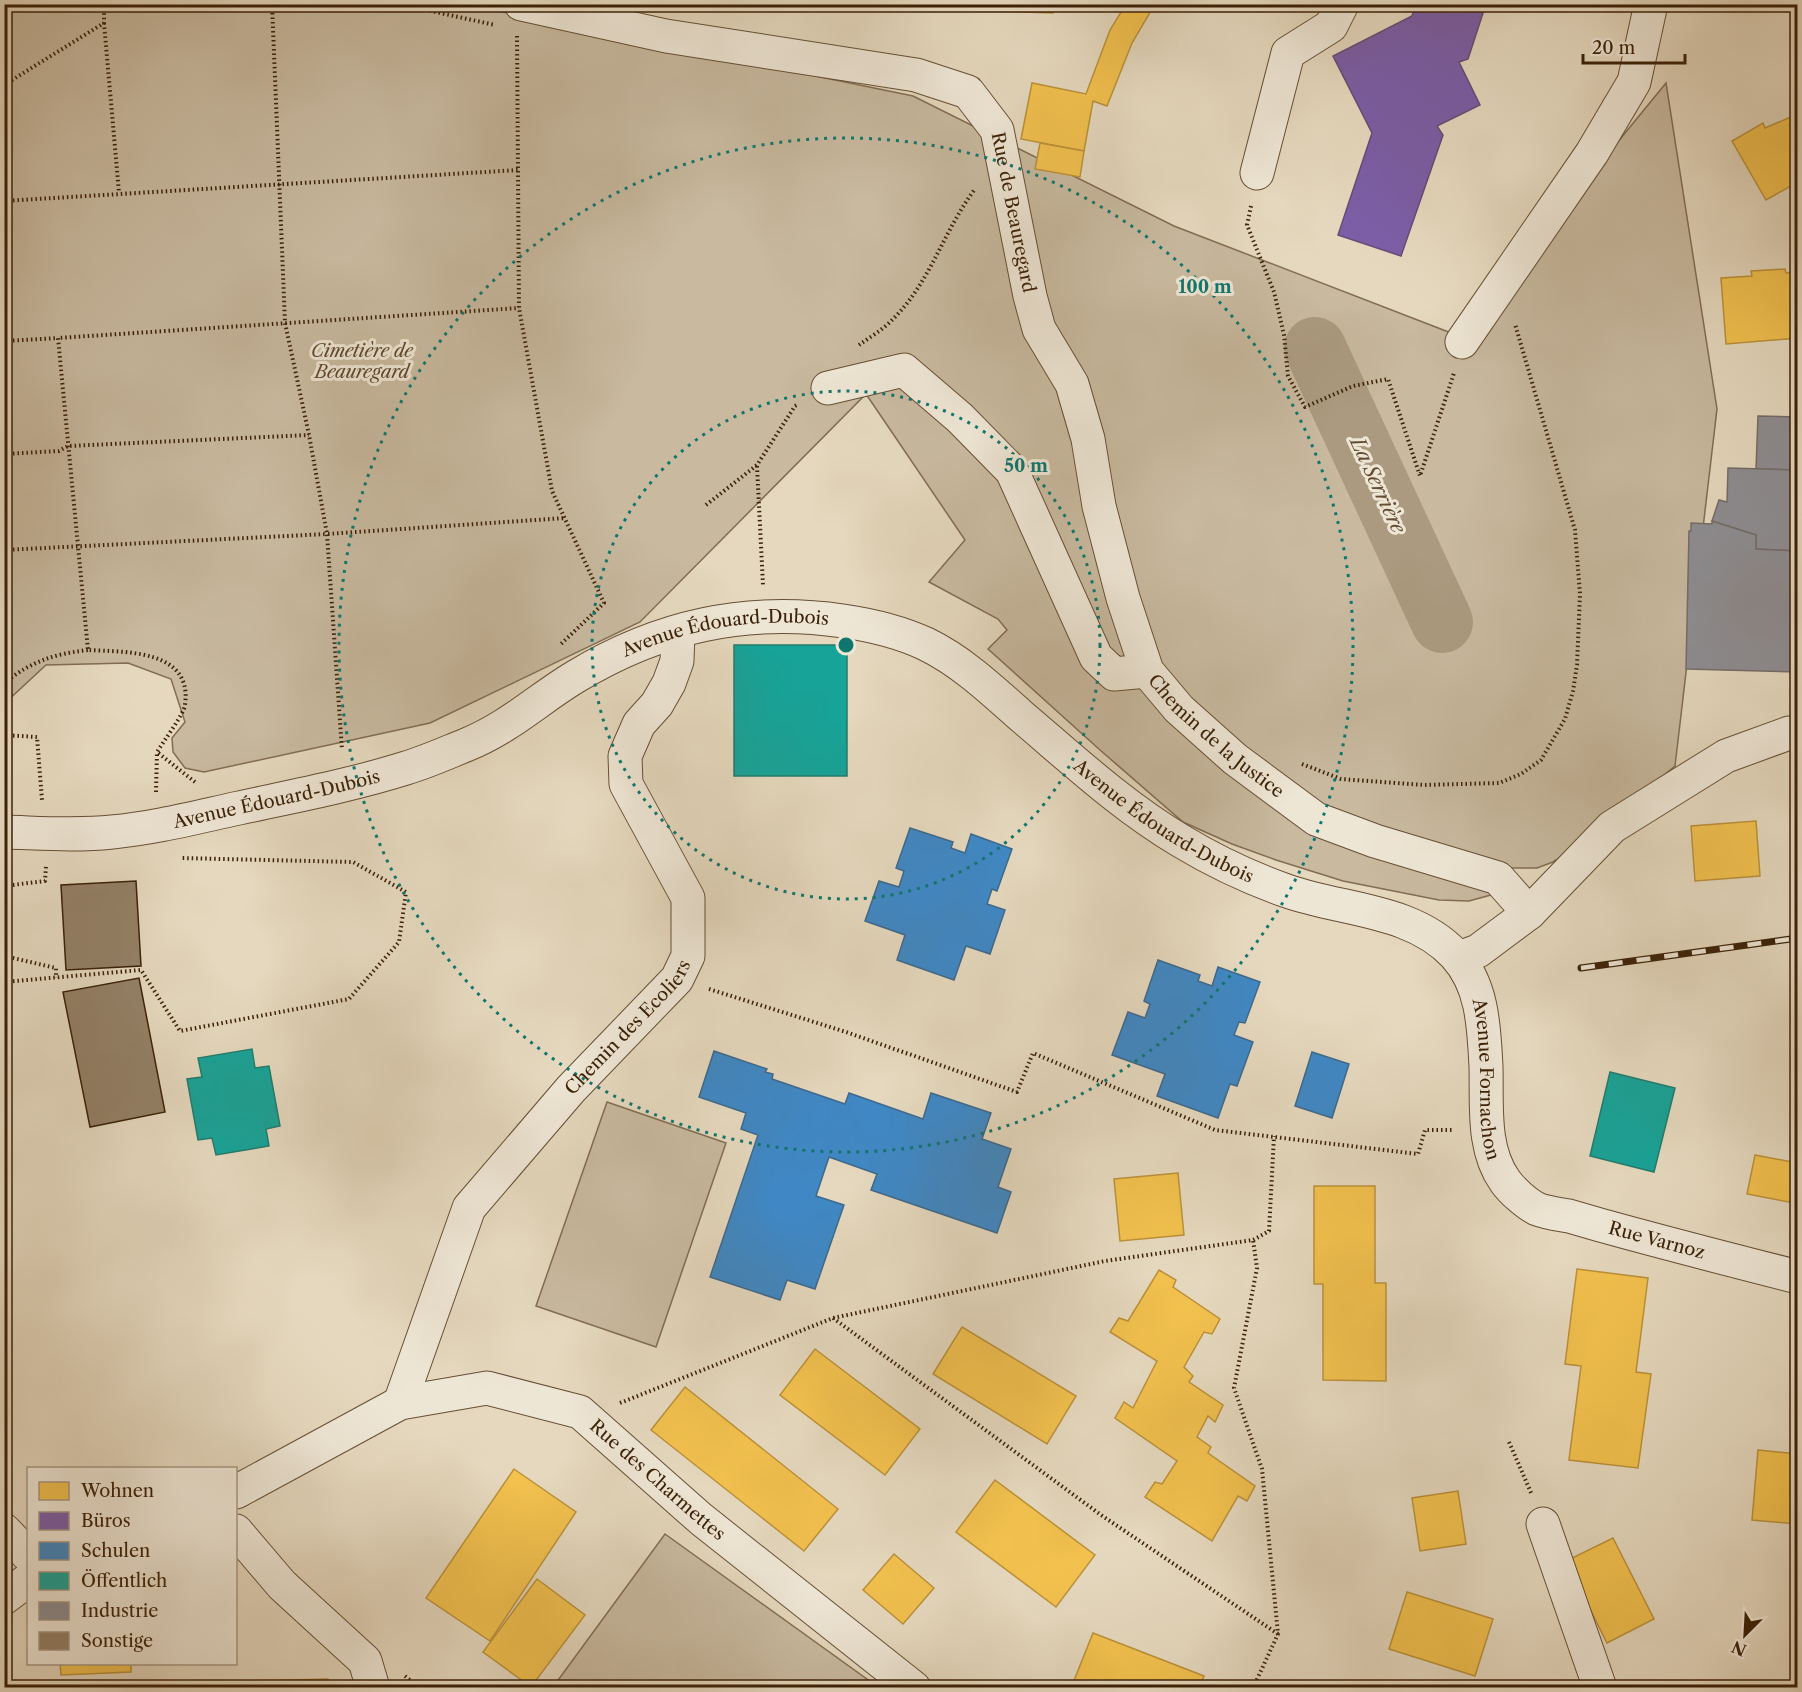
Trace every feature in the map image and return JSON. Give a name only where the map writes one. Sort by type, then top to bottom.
[{"type":"street","points":[[1257,172],[1288,53],[1331,26],[1342,4]]},
{"type":"street","points":[[1462,342],[1592,153],[1634,82],[1651,4]]},
{"type":"street","name":"Rue de Beauregard","points":[[514,21],[666,36],[916,75],[968,92],[997,130],[1030,297],[1039,329],[1072,384],[1088,439],[1099,506],[1123,598],[1147,671]]},
{"type":"street","name":"Chemin de la Justice","points":[[828,388],[904,370],[960,418],[1012,471],[1096,657],[1114,674],[1147,671],[1179,709],[1235,759],[1316,819],[1375,841],[1498,878],[1528,913]]},
{"type":"street","name":"Avenue Édouard-Dubois","points":[[4,832],[56,834],[109,832],[148,827],[338,786],[408,768],[474,742],[517,719],[574,677],[641,643],[727,619],[794,616],[850,622],[890,631],[927,645],[986,685],[1106,789],[1143,817],[1181,841],[1228,867],[1289,892],[1340,907],[1407,922],[1434,936],[1458,958]]},
{"type":"street","name":"Chemin des Ecoliers","points":[[400,1403],[469,1208],[571,1089],[677,979],[688,956],[688,898],[626,784],[625,756],[639,724],[657,704],[669,683],[677,661],[678,632]]},
{"type":"street","points":[[1458,958],[1478,951],[1528,913],[1611,827],[1726,756],[1789,733],[1797,734]]},
{"type":"street","name":"Avenue Fornachon","points":[[1458,958],[1476,986],[1484,1032],[1487,1139],[1505,1182],[1520,1196]]},
{"type":"street","name":"Rue Varnoz","points":[[1520,1196],[1531,1206],[1542,1211],[1566,1215],[1658,1242],[1797,1277]]},
{"type":"street","name":"Rue des Charmettes","points":[[237,1491],[400,1403],[487,1388],[580,1412],[701,1519],[914,1688]]},
{"type":"street","points":[[1543,1524],[1600,1688]]},
{"type":"street","points":[[4,1530],[27,1554]]},
{"type":"street","points":[[237,1532],[282,1585],[364,1661],[373,1688]]},
{"type":"street","points":[[4,1598],[27,1581]]},
{"type":"path","points":[[104,4],[119,193]]},
{"type":"path","points":[[272,4],[285,323],[327,534],[343,754]]},
{"type":"path","points":[[399,4],[514,21],[519,308],[552,491],[603,603],[554,651]]},
{"type":"path","points":[[4,85],[104,23]]},
{"type":"path","points":[[706,505],[757,465],[795,406],[828,388],[834,366],[844,356],[893,320],[921,284],[965,201],[1003,157]]},
{"type":"path","points":[[4,201],[518,170]]},
{"type":"path","points":[[1257,172],[1247,225],[1274,292],[1284,335],[1288,376],[1305,407],[1353,386],[1388,379],[1420,476],[1459,360],[1462,342]]},
{"type":"path","points":[[1296,762],[1341,779],[1424,785],[1499,783],[1521,774],[1541,760],[1565,719],[1577,665],[1580,594],[1575,530],[1514,318],[1495,293]]},
{"type":"path","points":[[4,342],[519,308]]},
{"type":"path","points":[[58,338],[88,650]]},
{"type":"path","points":[[4,454],[59,451],[68,446],[309,435]]},
{"type":"path","points":[[757,465],[764,597]]},
{"type":"path","points":[[4,550],[327,534],[565,518]]},
{"type":"path","points":[[4,683],[40,661],[60,653],[88,650],[152,655],[170,664],[180,675],[185,689],[186,707],[157,752],[202,788]]},
{"type":"path","points":[[4,735],[37,737],[42,801]]},
{"type":"path","points":[[4,982],[141,970],[180,1030],[349,999],[399,942],[406,892],[353,862],[178,858]]},
{"type":"path","points":[[4,886],[45,881],[46,863]]},
{"type":"path","points":[[4,956],[56,968],[56,978]]},
{"type":"path","points":[[677,979],[846,1032],[1017,1092],[1033,1053],[1215,1130],[1418,1154],[1425,1130],[1453,1131],[1452,1124]]},
{"type":"path","points":[[589,1419],[612,1406],[832,1318],[1105,1261],[1253,1240],[1269,1231],[1274,1136]]},
{"type":"path","points":[[1253,1240],[1257,1269],[1234,1388],[1262,1469],[1278,1634],[1253,1688]]},
{"type":"path","points":[[832,1318],[1101,1515],[1278,1634]]},
{"type":"path","points":[[1509,1442],[1543,1524]]},
{"type":"green space","name":"Cimetière de Beauregard","points":[[5,5],[469,5],[913,96],[1174,226],[1459,336],[1666,83],[1717,409],[1675,766],[1573,849],[1553,862],[1537,868],[1510,868],[1498,893],[1469,901],[1439,900],[1343,881],[1232,844],[1183,822],[988,649],[1007,630],[998,619],[929,582],[965,540],[866,394],[640,622],[430,723],[204,772],[185,768],[173,752],[172,738],[185,722],[171,679],[128,663],[46,665],[5,703]]},
{"type":"green space","points":[[607,1102],[726,1143],[656,1347],[536,1306]]},
{"type":"green space","points":[[665,1534],[878,1687],[553,1687]]},
{"type":"building: Wohnen","points":[[992,4],[1054,4],[1053,13],[991,11]]},
{"type":"building: Wohnen","points":[[1126,4],[1155,4],[1132,43],[1107,106],[1093,101],[1084,151],[1021,139],[1032,83],[1086,94],[1110,30]]},
{"type":"building: Wohnen","points":[[1798,114],[1798,182],[1766,200],[1732,141],[1763,123],[1765,128]]},
{"type":"building: Wohnen","points":[[1040,143],[1084,151],[1080,177],[1035,169]]},
{"type":"building: Wohnen","points":[[1785,269],[1786,273],[1798,272],[1798,338],[1726,344],[1721,278],[1752,276],[1751,271]]},
{"type":"building: Wohnen","points":[[1756,821],[1760,876],[1695,881],[1691,826]]},
{"type":"building: Wohnen","points":[[1755,1155],[1798,1163],[1798,1187],[1794,1203],[1747,1194]]},
{"type":"building: Wohnen","points":[[1178,1173],[1184,1235],[1120,1241],[1114,1179]]},
{"type":"building: Wohnen","points":[[1314,1186],[1375,1186],[1375,1283],[1386,1283],[1386,1381],[1323,1380],[1323,1284],[1314,1284]]},
{"type":"building: Wohnen","points":[[1577,1269],[1648,1278],[1636,1372],[1651,1374],[1638,1468],[1569,1460],[1581,1366],[1565,1364]]},
{"type":"building: Wohnen","points":[[1159,1270],[1176,1280],[1173,1287],[1220,1319],[1212,1334],[1204,1332],[1184,1367],[1193,1376],[1189,1382],[1223,1405],[1215,1422],[1208,1416],[1197,1437],[1211,1447],[1208,1453],[1255,1486],[1247,1501],[1238,1496],[1212,1541],[1145,1497],[1155,1482],[1162,1484],[1177,1461],[1115,1418],[1124,1402],[1133,1408],[1157,1361],[1110,1332],[1119,1318],[1128,1321]]},
{"type":"building: Wohnen","points":[[962,1327],[1076,1396],[1047,1444],[933,1374]]},
{"type":"building: Wohnen","points":[[815,1349],[920,1429],[885,1475],[780,1395]]},
{"type":"building: Wohnen","points":[[685,1387],[838,1509],[804,1551],[651,1430]]},
{"type":"building: Wohnen","points":[[1758,1450],[1798,1454],[1798,1524],[1752,1520]]},
{"type":"building: Wohnen","points":[[514,1469],[576,1512],[490,1641],[426,1598]]},
{"type":"building: Wohnen","points":[[995,1480],[1095,1555],[1056,1607],[956,1532]]},
{"type":"building: Wohnen","points":[[1458,1491],[1466,1544],[1420,1551],[1412,1498]]},
{"type":"building: Wohnen","points":[[1613,1538],[1654,1619],[1607,1643],[1566,1561]]},
{"type":"building: Wohnen","points":[[894,1554],[934,1588],[903,1624],[863,1590]]},
{"type":"building: Wohnen","points":[[537,1579],[585,1615],[531,1687],[483,1652]]},
{"type":"building: Wohnen","points":[[1407,1592],[1493,1619],[1475,1676],[1389,1649]]},
{"type":"building: Wohnen","points":[[1093,1633],[1204,1676],[1199,1688],[1071,1688]]},
{"type":"building: Wohnen","points":[[60,1665],[131,1665],[131,1672],[61,1675]]},
{"type":"building: Wohnen","points":[[328,1679],[329,1688],[244,1688],[243,1681]]},
{"type":"building: Büros","points":[[1416,4],[1486,4],[1468,59],[1459,62],[1480,105],[1437,126],[1443,135],[1401,256],[1338,235],[1372,133],[1333,56],[1412,16]]},
{"type":"building: Schulen","points":[[910,828],[953,842],[951,848],[965,853],[971,834],[1012,849],[997,891],[992,889],[987,904],[1005,910],[990,954],[966,946],[954,980],[897,960],[905,935],[865,921],[879,881],[899,887],[904,871],[896,868]]},
{"type":"building: Schulen","points":[[1158,960],[1200,975],[1198,981],[1212,986],[1218,967],[1260,982],[1245,1023],[1239,1022],[1234,1035],[1253,1042],[1237,1086],[1230,1084],[1218,1118],[1157,1096],[1165,1074],[1112,1055],[1128,1012],[1145,1018],[1150,1004],[1144,1001]]},
{"type":"building: Schulen","points":[[714,1051],[767,1069],[765,1072],[773,1074],[772,1079],[845,1104],[849,1093],[923,1119],[931,1093],[991,1113],[982,1139],[1011,1149],[998,1187],[1011,1192],[997,1233],[871,1190],[877,1174],[829,1157],[816,1196],[844,1205],[815,1289],[787,1280],[780,1300],[710,1277],[758,1135],[741,1129],[746,1113],[699,1097]]},
{"type":"building: Schulen","points":[[1312,1052],[1349,1064],[1332,1118],[1295,1106]]},
{"type":"building: Öffentlich","points":[[734,645],[847,645],[847,776],[734,776]]},
{"type":"building: Öffentlich","points":[[252,1049],[255,1068],[269,1066],[280,1126],[266,1129],[269,1146],[216,1155],[212,1138],[198,1140],[187,1079],[202,1077],[198,1058]]},
{"type":"building: Öffentlich","points":[[1610,1072],[1675,1088],[1654,1172],[1590,1156]]},
{"type":"building: Industrie","points":[[1758,416],[1798,417],[1798,470],[1756,469]]},
{"type":"building: Industrie","points":[[1728,468],[1798,470],[1798,561],[1796,551],[1756,549],[1756,535],[1712,521],[1719,500],[1727,502]]},
{"type":"building: Industrie","points":[[1712,521],[1756,535],[1756,549],[1796,551],[1798,672],[1686,669],[1689,531],[1691,531],[1691,523],[1712,524]]},
{"type":"building: Sonstige","points":[[136,881],[141,966],[66,970],[61,885]]},
{"type":"building: Sonstige","points":[[139,978],[165,1112],[90,1127],[63,992]]},
{"type":"waterway","name":"La Serrière","points":[[1315,348],[1442,622]]},
{"type":"railway","points":[[1581,968],[1798,938]]}]
